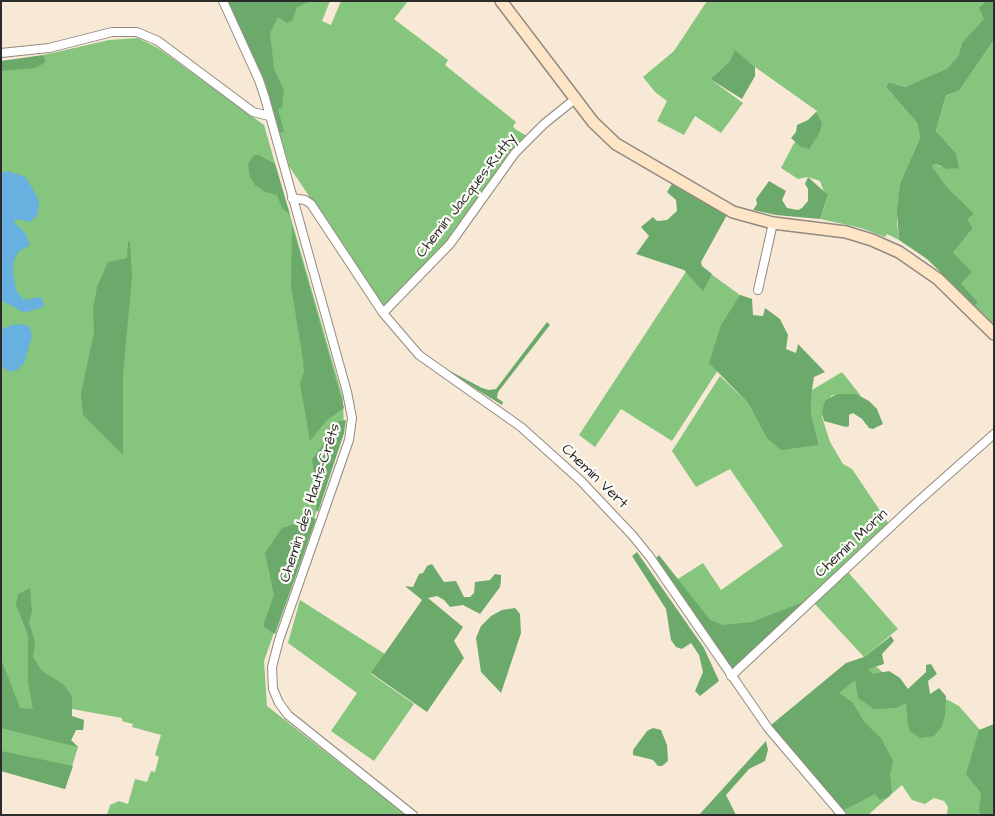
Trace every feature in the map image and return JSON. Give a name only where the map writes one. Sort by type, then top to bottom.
[{"type":"main road","points":[[501,1],[602,132],[624,149],[724,208],[773,223],[846,232],[872,240],[899,252],[938,279],[994,334]]},
{"type":"street","name":"Chemin des Hauts-Crêts","points":[[223,1],[259,80],[347,392],[352,418],[349,440],[274,657],[273,689],[279,703],[288,715],[413,815]]},
{"type":"street","points":[[1,53],[49,48],[112,32],[137,32],[158,41],[253,112],[269,116]]},
{"type":"street","name":"Chemin Jacques-Rutty","points":[[383,313],[450,244],[515,153],[544,124],[575,99]]},
{"type":"street","name":"Chemin Vert","points":[[292,198],[305,200],[311,204],[383,313],[423,359],[521,427],[597,497],[650,557],[768,728],[842,815]]},
{"type":"street","points":[[758,290],[773,223]]},
{"type":"street","name":"Chemin Morin","points":[[731,676],[907,511],[994,434]]},
{"type":"green space","points":[[228,1],[330,1],[322,21],[331,25],[341,1],[408,1],[394,19],[448,60],[445,65],[516,122],[513,126],[515,129],[527,136],[500,166],[471,212],[436,257],[386,305],[382,306],[289,166],[264,79]]},
{"type":"green space","points":[[228,1],[311,1],[297,7],[292,21],[287,23],[278,17],[270,33],[274,69],[284,90],[282,108],[278,109],[284,132],[280,133],[264,79]]},
{"type":"green space","points":[[707,1],[987,1],[983,14],[985,19],[967,38],[959,55],[947,70],[905,87],[889,82],[886,87],[917,123],[920,138],[900,183],[897,223],[899,240],[887,234],[885,237],[861,228],[820,219],[828,196],[824,192],[820,181],[808,177],[798,179],[781,168],[793,145],[817,111],[735,51],[729,62],[710,79],[743,103],[721,133],[695,116],[684,135],[657,121],[667,101],[655,92],[643,77],[674,51]]},
{"type":"green space","points":[[987,1],[994,1],[994,40],[959,91],[946,95],[936,131],[956,153],[959,168],[947,169],[936,164],[932,166],[948,188],[974,214],[967,219],[973,228],[953,253],[972,272],[961,283],[978,302],[975,306],[927,259],[899,240],[897,212],[900,183],[920,138],[917,123],[886,87],[889,82],[905,87],[947,69],[959,55],[962,43],[984,19],[979,8]]},
{"type":"green space","points":[[138,38],[158,48],[264,125],[343,398],[344,433],[264,661],[267,706],[406,815],[107,815],[110,805],[119,801],[128,804],[135,779],[147,782],[151,771],[155,772],[159,757],[155,755],[161,735],[132,727],[133,724],[122,721],[122,718],[72,709],[72,717],[84,720],[83,730],[76,730],[71,740],[78,747],[65,789],[1,771],[1,61],[26,59],[109,40]]},
{"type":"green space","points":[[994,40],[994,325],[975,306],[978,302],[961,283],[953,253],[973,228],[966,219],[973,214],[948,188],[932,166],[936,164],[941,167],[956,153],[936,131],[946,95],[959,91]]},
{"type":"green space","points":[[735,50],[755,67],[755,76],[742,99],[710,79],[729,62]]},
{"type":"green space","points":[[43,55],[46,62],[35,68],[1,71],[1,61]]},
{"type":"green space","points":[[816,112],[822,123],[820,132],[809,149],[801,147],[791,138],[796,132],[797,125],[808,120]]},
{"type":"green space","points":[[254,155],[259,155],[275,164],[290,215],[282,208],[277,195],[265,192],[255,185],[250,177],[248,164]]},
{"type":"green space","points":[[808,177],[828,195],[820,219],[776,215],[753,210],[757,204],[756,199],[769,181],[786,191],[782,200],[787,208],[798,210],[802,208],[808,201],[808,189],[805,184]]},
{"type":"green space","points":[[672,184],[727,215],[701,262],[702,266],[712,274],[703,291],[684,270],[636,254],[649,236],[641,227],[653,217],[657,221],[667,220],[677,211],[676,200],[667,192]]},
{"type":"green space","points":[[292,225],[344,408],[327,420],[310,441],[300,383],[304,372],[303,360],[291,285]]},
{"type":"green space","points":[[130,241],[132,277],[123,373],[123,455],[83,415],[81,394],[94,332],[93,309],[97,287],[108,262],[127,258],[128,242]]},
{"type":"green space","points":[[693,261],[740,295],[752,299],[751,319],[672,441],[621,409],[595,447],[579,435]]},
{"type":"green space","points":[[740,295],[752,299],[753,315],[763,316],[765,308],[780,319],[788,335],[786,349],[796,353],[798,344],[825,372],[814,377],[812,390],[811,413],[819,445],[781,450],[766,437],[748,403],[709,363],[721,325]]},
{"type":"green space","points":[[547,322],[550,325],[498,392],[497,398],[503,402],[502,405],[450,373],[450,371],[482,388],[496,389]]},
{"type":"green space","points":[[842,372],[861,396],[837,394],[831,396],[822,417],[830,442],[843,464],[852,469],[889,524],[733,669],[673,582],[703,563],[721,590],[783,546],[730,469],[696,487],[672,451],[720,376],[748,403],[766,437],[819,445],[811,413],[812,390]]},
{"type":"green space","points":[[837,394],[856,394],[869,401],[877,409],[883,424],[873,429],[869,428],[862,419],[853,413],[849,415],[849,426],[846,427],[824,421],[822,413],[824,404],[826,400]]},
{"type":"green space","points":[[346,420],[344,433],[318,512],[316,510],[317,490],[312,459],[323,445],[329,428],[336,422]]},
{"type":"green space","points":[[307,516],[316,519],[275,634],[264,627],[274,595],[265,553],[282,528],[302,522]]},
{"type":"green space","points":[[637,552],[704,648],[719,681],[700,696],[695,691],[703,672],[699,655],[691,643],[682,649],[676,647],[671,640],[666,609],[632,556]]},
{"type":"green space","points":[[659,555],[710,620],[723,625],[752,622],[806,601],[733,669],[656,558]]},
{"type":"green space","points":[[432,564],[444,582],[456,581],[464,597],[470,597],[474,593],[475,582],[490,580],[495,574],[501,575],[501,581],[500,587],[480,614],[463,605],[450,607],[437,596],[428,598],[463,627],[454,641],[464,658],[427,712],[371,673],[422,600],[405,586],[413,587],[419,574],[423,573],[427,566]]},
{"type":"green space","points":[[848,572],[898,629],[864,657],[814,603]]},
{"type":"green space","points":[[30,588],[32,611],[29,622],[35,642],[33,657],[42,671],[63,684],[70,693],[72,697],[72,716],[84,720],[83,730],[76,730],[71,740],[78,747],[1,728],[1,659],[20,708],[33,709],[28,683],[28,635],[16,605],[18,594]]},
{"type":"green space","points":[[300,600],[385,654],[371,674],[414,704],[374,761],[331,731],[357,693],[288,643]]},
{"type":"green space","points":[[515,608],[520,614],[521,633],[501,693],[481,672],[476,638],[481,626],[491,616],[502,610]]},
{"type":"green space","points":[[891,636],[894,641],[882,654],[884,664],[868,669],[873,674],[889,671],[900,678],[908,689],[926,672],[926,665],[931,664],[937,674],[928,681],[930,694],[939,688],[946,696],[945,715],[942,726],[934,736],[920,738],[910,731],[908,726],[906,703],[896,708],[874,709],[858,698],[855,680],[839,693],[853,703],[864,722],[881,738],[893,761],[890,775],[892,792],[889,797],[880,800],[875,794],[844,810],[771,725],[846,663],[864,657]]},
{"type":"green space","points":[[866,658],[908,694],[948,700],[959,706],[994,746],[994,815],[947,815],[948,807],[944,801],[934,798],[925,804],[912,800],[902,785],[868,815],[848,815],[777,733]]},
{"type":"green space","points":[[994,724],[994,815],[982,815],[979,812],[981,793],[966,774],[979,730]]},
{"type":"green space","points":[[653,728],[661,730],[667,745],[668,761],[662,766],[658,766],[653,760],[633,755],[633,750],[647,731]]},
{"type":"green space","points":[[766,741],[768,750],[765,761],[749,769],[726,795],[736,815],[699,815]]},
{"type":"green space","points":[[1,751],[73,766],[65,789],[1,771]]},
{"type":"water","points":[[7,171],[26,177],[39,201],[38,214],[30,222],[16,219],[14,222],[25,233],[30,245],[19,251],[14,260],[13,271],[16,290],[24,300],[41,297],[44,304],[43,307],[31,311],[23,312],[1,300],[1,173]]},
{"type":"water","points":[[16,324],[29,326],[32,336],[24,363],[17,370],[10,372],[1,366],[1,329]]}]
